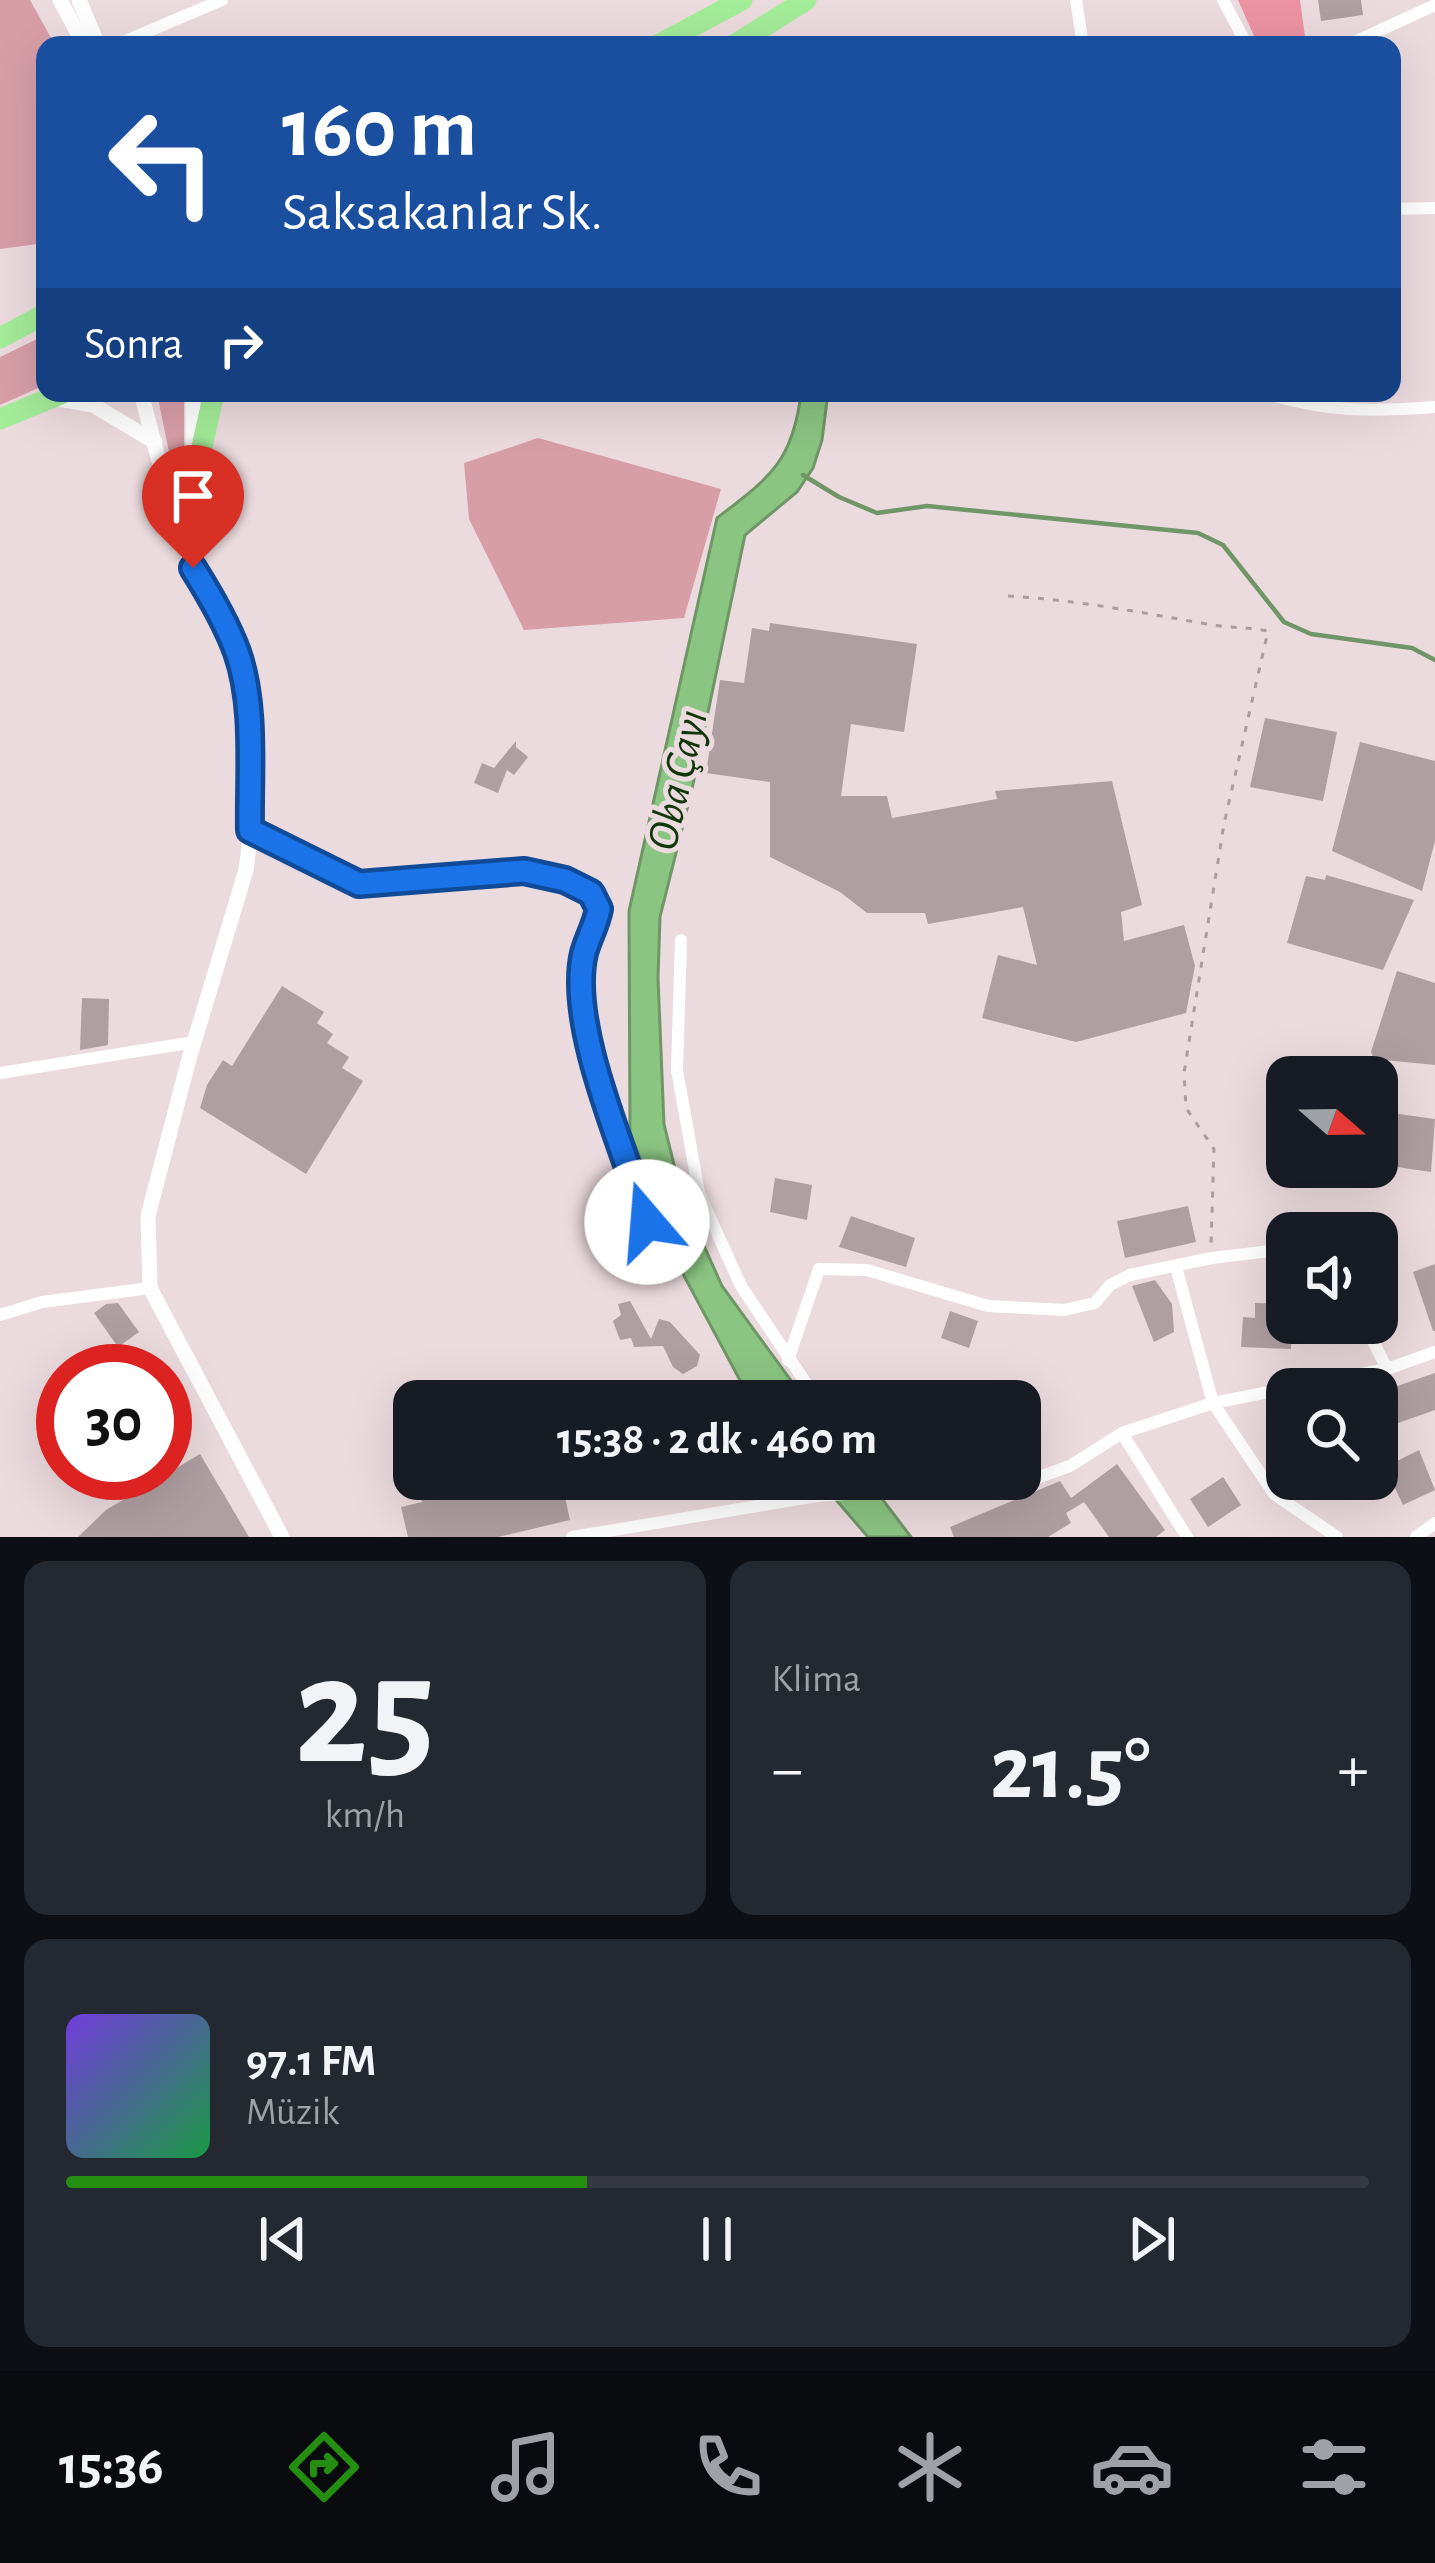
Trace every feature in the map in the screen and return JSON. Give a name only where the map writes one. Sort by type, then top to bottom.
[{"type":"highway","points":[[675,36],[742,0]]},
{"type":"highway","points":[[748,36],[806,0]]},
{"type":"highway","points":[[0,338],[36,319]]},
{"type":"highway","points":[[0,419],[41,402]]},
{"type":"highway","points":[[194,483],[212,402]]},
{"type":"street","points":[[60,0],[79,36]]},
{"type":"street","points":[[79,0],[94,36]]},
{"type":"street","points":[[137,36],[222,0]]},
{"type":"street","points":[[1076,0],[1082,36]]},
{"type":"street","points":[[1223,0],[1242,36]]},
{"type":"street","points":[[1367,36],[1435,4]]},
{"type":"street","points":[[1401,208],[1435,208]]},
{"type":"street","points":[[82,402],[155,442]]},
{"type":"street","points":[[144,402],[171,507],[193,568],[218,607],[238,655],[248,716],[250,830],[246,871],[148,1216],[150,1288],[282,1537]]},
{"type":"street","points":[[193,402],[193,568]]},
{"type":"street","points":[[1318,402],[1351,412],[1435,407]]},
{"type":"street","points":[[250,830],[359,884],[524,871],[565,880],[591,893],[599,909],[584,954],[583,1008],[601,1086],[654,1242]]},
{"type":"street","points":[[681,940],[677,1070],[699,1193],[740,1286],[803,1380]]},
{"type":"street","points":[[0,1072],[194,1042]]},
{"type":"street","points":[[788,1360],[818,1269],[867,1270],[988,1306],[1064,1310],[1095,1303],[1110,1285],[1130,1275],[1266,1252]]},
{"type":"street","points":[[1176,1267],[1214,1403],[1274,1495],[1337,1537]]},
{"type":"street","points":[[0,1315],[42,1302],[150,1288]]},
{"type":"street","points":[[1390,1368],[1435,1352]]},
{"type":"street","points":[[1041,1476],[1070,1466],[1122,1433],[1214,1403],[1266,1393]]},
{"type":"street","points":[[1122,1433],[1186,1537]]},
{"type":"street","points":[[572,1537],[793,1500]]},
{"type":"street","points":[[1417,1537],[1435,1523]]},
{"type":"path","points":[[1008,596],[1083,601],[1268,631],[1224,824],[1184,1073],[1186,1108],[1214,1149],[1212,1258]]},
{"type":"path","points":[[647,1222],[699,1193]]},
{"type":"shaded area","points":[[0,0],[30,0],[50,36],[36,36],[36,244],[0,249]]},
{"type":"shaded area","points":[[1238,0],[1300,0],[1305,36],[1254,36]]},
{"type":"shaded area","points":[[36,339],[36,389],[0,405],[0,357]]},
{"type":"shaded area","points":[[159,402],[184,402],[184,526]]},
{"type":"shaded area","points":[[538,438],[721,489],[684,618],[524,630],[469,519],[464,463]]},
{"type":"water","name":"Oba Çayı","points":[[800,402],[827,402],[813,468],[797,492],[745,535],[660,917],[664,1124],[682,1197],[722,1286],[791,1380],[740,1380],[684,1276],[630,1132],[629,911],[717,518],[776,466],[792,436]]},
{"type":"water","points":[[836,1500],[883,1500],[911,1537],[868,1537]]},
{"type":"building","points":[[1318,0],[1361,0],[1363,15],[1321,21]]},
{"type":"building","points":[[770,623],[917,644],[904,732],[851,724],[841,796],[887,796],[892,818],[997,799],[995,791],[1112,781],[1142,905],[1121,912],[1124,941],[1184,925],[1195,966],[1186,1013],[1076,1042],[982,1018],[998,955],[1037,965],[1023,907],[928,924],[925,913],[867,913],[840,892],[770,857],[770,782],[706,773],[720,680],[744,683],[752,628],[769,631]]},
{"type":"building","points":[[1265,718],[1337,732],[1323,801],[1250,787]]},
{"type":"building","points":[[516,741],[528,757],[514,775],[507,770],[498,793],[474,783],[482,763],[494,768]]},
{"type":"building","points":[[1360,742],[1435,761],[1435,841],[1422,891],[1332,851]]},
{"type":"building","points":[[1326,875],[1414,900],[1383,970],[1287,943],[1306,876],[1325,880]]},
{"type":"building","points":[[1397,971],[1435,983],[1435,1065],[1398,1061],[1398,1056],[1373,1056]]},
{"type":"building","points":[[282,986],[324,1012],[317,1023],[333,1034],[327,1043],[349,1057],[342,1068],[363,1081],[306,1174],[200,1108],[207,1085],[223,1060],[232,1066]]},
{"type":"building","points":[[82,998],[109,999],[108,1045],[80,1050]]},
{"type":"building","points":[[1398,1114],[1435,1119],[1431,1172],[1398,1167]]},
{"type":"building","points":[[775,1178],[812,1185],[807,1220],[770,1212]]},
{"type":"building","points":[[1188,1206],[1196,1242],[1125,1258],[1117,1221]]},
{"type":"building","points":[[851,1216],[915,1238],[906,1267],[839,1247]]},
{"type":"building","points":[[1435,1264],[1435,1331],[1433,1331],[1413,1272]]},
{"type":"building","points":[[1155,1280],[1172,1304],[1174,1332],[1154,1342],[1132,1286]]},
{"type":"building","points":[[630,1301],[651,1339],[659,1319],[670,1322],[700,1355],[697,1366],[683,1374],[673,1367],[663,1346],[634,1347],[631,1338],[620,1340],[613,1321],[621,1315],[618,1304]]},
{"type":"building","points":[[118,1303],[139,1332],[116,1344],[94,1313],[106,1304]]},
{"type":"building","points":[[1255,1303],[1266,1303],[1266,1344],[1291,1344],[1291,1349],[1241,1347],[1243,1317],[1255,1318]]},
{"type":"building","points":[[950,1311],[978,1321],[969,1348],[941,1338]]},
{"type":"building","points":[[1435,1373],[1435,1410],[1398,1423],[1398,1386]]},
{"type":"building","points":[[1419,1450],[1435,1490],[1403,1505],[1398,1494],[1398,1460]]},
{"type":"building","points":[[200,1454],[249,1537],[78,1537],[123,1500],[192,1500],[192,1459]]},
{"type":"building","points":[[1117,1464],[1165,1530],[1156,1537],[1109,1537],[1084,1502],[1066,1513],[1071,1523],[1048,1537],[954,1537],[950,1527],[1015,1500],[1041,1500],[1041,1489],[1060,1481],[1071,1498]]},
{"type":"building","points":[[1223,1477],[1241,1505],[1208,1527],[1190,1499]]},
{"type":"building","points":[[566,1500],[570,1520],[498,1537],[408,1537],[401,1507],[422,1502]]},
{"type":"waterway","points":[[803,475],[877,513],[927,506],[1198,533],[1223,545],[1284,622],[1311,634],[1412,648],[1435,660]]},
{"type":"route","points":[[193,568],[218,607],[238,655],[248,716],[250,830],[359,884],[524,871],[565,880],[591,893],[599,909],[584,954],[583,1008],[601,1086],[647,1222]]}]
